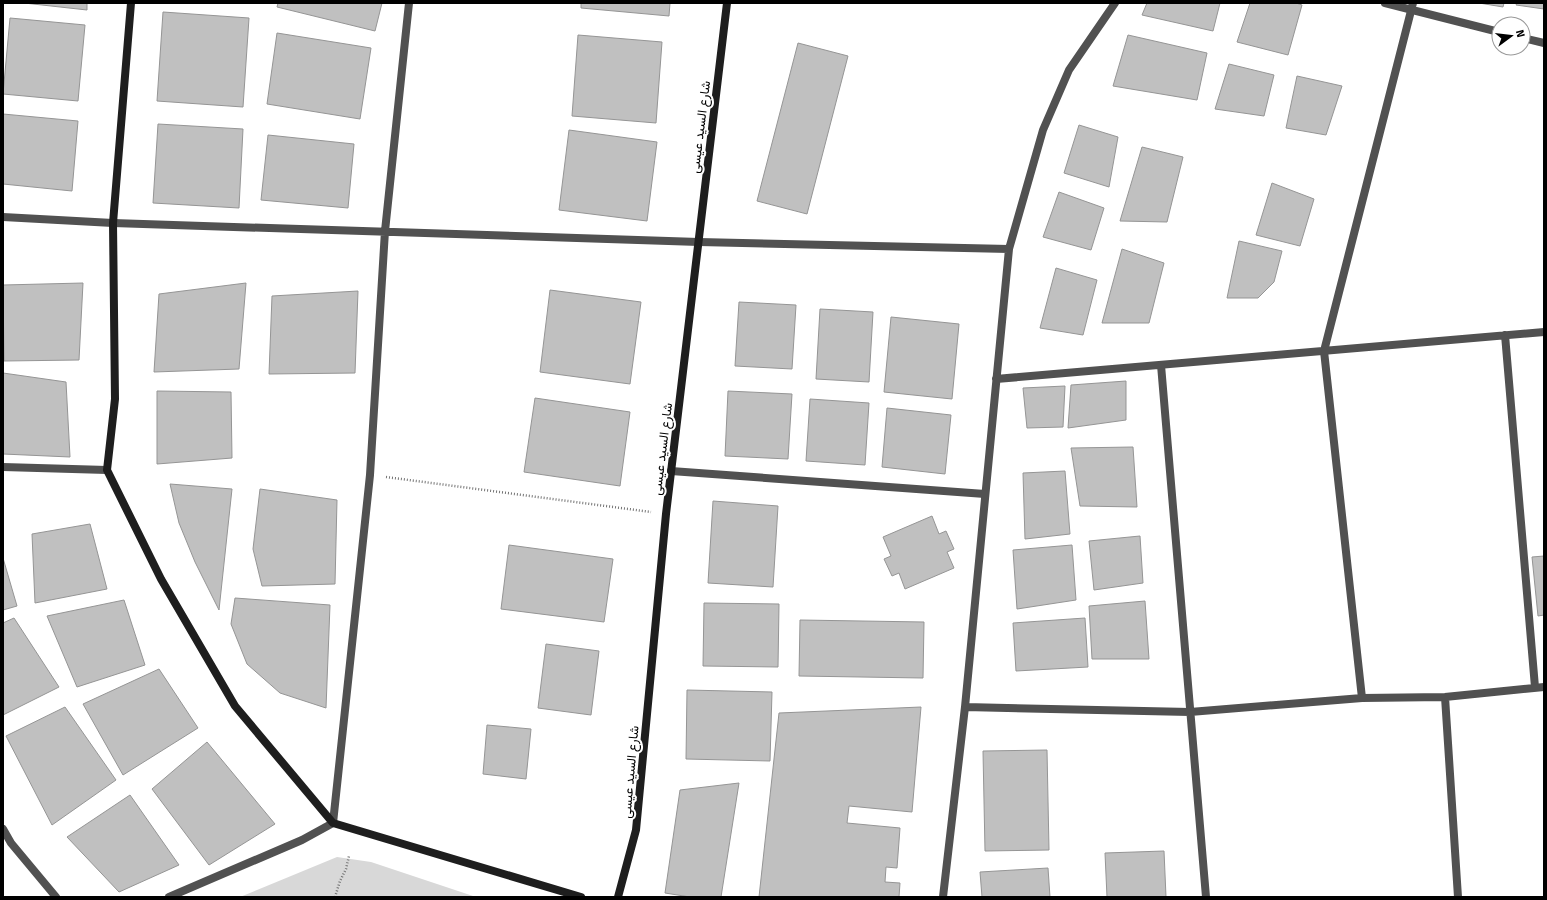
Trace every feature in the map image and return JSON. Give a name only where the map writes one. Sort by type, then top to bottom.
[{"type":"street","points":[[131,3],[113,223],[115,399],[107,470],[161,579],[235,706],[333,823],[581,897]]},
{"type":"street","points":[[333,823],[370,475],[385,231],[409,3]]},
{"type":"street","name":"شارع السيد عيسى","points":[[618,897],[636,830],[666,514],[728,3]]},
{"type":"street","points":[[942,897],[965,706],[1009,249],[1043,130],[1068,70],[1115,3]]},
{"type":"street","points":[[1385,3],[1412,6],[1491,30]]},
{"type":"street","points":[[1362,698],[1324,351],[1412,6]]},
{"type":"street","points":[[1531,40],[1544,43]]},
{"type":"street","points":[[3,217],[113,223],[699,242],[1009,249]]},
{"type":"street","points":[[996,379],[1544,332]]},
{"type":"street","points":[[1505,335],[1535,687]]},
{"type":"street","points":[[1161,365],[1206,897]]},
{"type":"street","points":[[3,467],[107,470]]},
{"type":"street","points":[[671,471],[986,494]]},
{"type":"street","points":[[965,706],[1190,712],[1362,698],[1445,697],[1544,687]]},
{"type":"street","points":[[1445,697],[1458,897]]},
{"type":"street","points":[[169,897],[302,840],[333,823]]},
{"type":"street","points":[[3,829],[11,843],[56,897]]},
{"type":"path","points":[[370,475],[666,514]]},
{"type":"path","points":[[336,897],[349,856]]},
{"type":"shaded area","points":[[337,857],[371,862],[476,897],[240,897]]},
{"type":"building","points":[[24,3],[87,3],[87,10]]},
{"type":"building","points":[[278,3],[382,3],[375,31],[277,7]]},
{"type":"building","points":[[581,3],[670,3],[669,16],[581,8]]},
{"type":"building","points":[[1147,3],[1220,3],[1213,31],[1142,15]]},
{"type":"building","points":[[1250,3],[1296,3],[1302,5],[1288,55],[1237,42]]},
{"type":"building","points":[[1479,3],[1504,3],[1503,7]]},
{"type":"building","points":[[1517,3],[1544,3],[1544,9],[1516,5]]},
{"type":"building","points":[[163,12],[249,18],[243,107],[157,101]]},
{"type":"building","points":[[10,18],[85,25],[78,101],[3,94]]},
{"type":"building","points":[[277,33],[371,48],[360,119],[267,104]]},
{"type":"building","points":[[578,35],[662,42],[656,123],[572,116]]},
{"type":"building","points":[[1128,35],[1207,53],[1197,100],[1113,86]]},
{"type":"building","points":[[798,43],[848,56],[807,214],[757,201]]},
{"type":"building","points":[[1229,64],[1274,75],[1264,116],[1215,109]]},
{"type":"building","points":[[1297,76],[1342,86],[1326,135],[1286,128]]},
{"type":"building","points":[[3,114],[78,121],[72,191],[3,184]]},
{"type":"building","points":[[158,124],[243,129],[239,208],[153,203]]},
{"type":"building","points":[[1079,125],[1118,137],[1109,187],[1064,173]]},
{"type":"building","points":[[569,130],[657,142],[647,221],[559,210]]},
{"type":"building","points":[[268,135],[354,144],[348,208],[261,200]]},
{"type":"building","points":[[1142,147],[1183,157],[1167,222],[1120,221]]},
{"type":"building","points":[[1272,183],[1314,199],[1300,246],[1256,235]]},
{"type":"building","points":[[1059,192],[1104,208],[1091,250],[1043,237]]},
{"type":"building","points":[[1239,241],[1282,251],[1274,282],[1258,298],[1227,298]]},
{"type":"building","points":[[1122,249],[1164,263],[1149,323],[1102,323]]},
{"type":"building","points":[[1056,268],[1097,280],[1083,335],[1040,328]]},
{"type":"building","points":[[83,283],[79,360],[4,361],[3,285]]},
{"type":"building","points":[[246,283],[239,369],[154,372],[159,294]]},
{"type":"building","points":[[550,290],[641,302],[630,384],[540,372]]},
{"type":"building","points":[[358,291],[355,373],[269,374],[272,296]]},
{"type":"building","points":[[739,302],[796,305],[792,369],[735,366]]},
{"type":"building","points":[[820,309],[873,312],[869,382],[816,379]]},
{"type":"building","points":[[891,317],[959,324],[952,399],[884,392]]},
{"type":"building","points":[[3,373],[66,382],[70,457],[3,454]]},
{"type":"building","points":[[1126,381],[1126,420],[1068,428],[1071,385]]},
{"type":"building","points":[[1065,386],[1063,427],[1027,428],[1023,388]]},
{"type":"building","points":[[157,391],[231,392],[232,458],[157,464]]},
{"type":"building","points":[[728,391],[792,394],[788,459],[725,456]]},
{"type":"building","points":[[535,398],[630,412],[620,486],[524,472]]},
{"type":"building","points":[[810,399],[869,403],[865,465],[806,461]]},
{"type":"building","points":[[887,408],[951,415],[945,474],[882,467]]},
{"type":"building","points":[[1133,447],[1137,507],[1080,506],[1071,448]]},
{"type":"building","points":[[1065,471],[1070,534],[1025,539],[1023,473]]},
{"type":"building","points":[[170,484],[232,489],[219,610],[195,562],[179,523]]},
{"type":"building","points":[[260,489],[337,500],[335,584],[262,586],[253,549]]},
{"type":"building","points":[[713,501],[778,506],[773,587],[708,583]]},
{"type":"building","points":[[932,516],[939,534],[946,531],[954,549],[947,552],[954,568],[905,589],[899,573],[892,576],[884,559],[891,556],[883,537]]},
{"type":"building","points":[[90,524],[107,589],[35,603],[32,534]]},
{"type":"building","points":[[1140,536],[1143,583],[1094,590],[1089,541]]},
{"type":"building","points":[[509,545],[613,559],[604,622],[501,609]]},
{"type":"building","points":[[1072,545],[1076,600],[1017,609],[1013,550]]},
{"type":"building","points":[[1544,556],[1544,615],[1538,616],[1532,557]]},
{"type":"building","points":[[3,558],[17,606],[3,610]]},
{"type":"building","points":[[235,598],[330,605],[326,708],[280,693],[247,664],[231,624]]},
{"type":"building","points":[[124,600],[145,665],[77,687],[47,616]]},
{"type":"building","points":[[1145,601],[1149,659],[1092,659],[1089,606]]},
{"type":"building","points":[[704,603],[779,604],[778,667],[703,666]]},
{"type":"building","points":[[14,618],[59,687],[3,715],[3,623]]},
{"type":"building","points":[[1085,618],[1088,667],[1016,671],[1013,623]]},
{"type":"building","points":[[800,620],[924,622],[923,678],[799,676]]},
{"type":"building","points":[[546,644],[599,651],[591,715],[538,708]]},
{"type":"building","points":[[159,669],[198,728],[123,775],[83,704]]},
{"type":"building","points":[[687,690],[772,692],[770,761],[686,759]]},
{"type":"building","points":[[65,707],[116,780],[52,825],[6,736]]},
{"type":"building","points":[[921,707],[912,812],[849,806],[847,823],[900,828],[897,868],[886,867],[885,882],[900,883],[899,897],[759,897],[779,713]]},
{"type":"building","points":[[487,725],[531,729],[526,779],[483,774]]},
{"type":"building","points":[[207,742],[275,824],[209,865],[152,789]]},
{"type":"building","points":[[1047,750],[1049,850],[985,851],[983,751]]},
{"type":"building","points":[[739,783],[721,897],[690,897],[665,893],[680,790]]},
{"type":"building","points":[[130,795],[179,865],[119,892],[67,837]]},
{"type":"building","points":[[1164,851],[1166,897],[1107,897],[1105,853]]},
{"type":"building","points":[[1048,868],[1050,897],[982,897],[980,872]]}]
